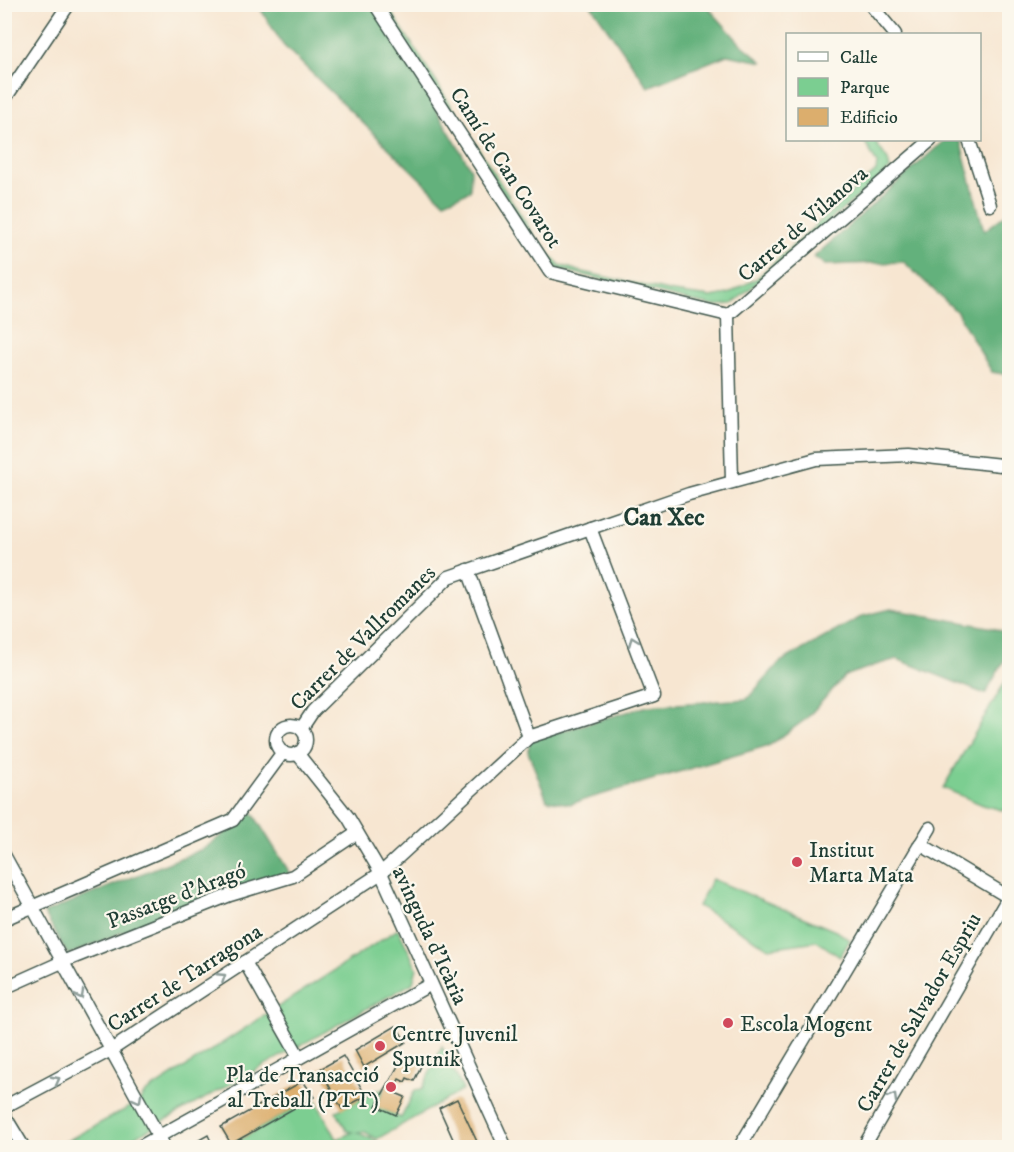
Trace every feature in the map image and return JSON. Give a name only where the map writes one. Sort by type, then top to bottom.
[{"type":"street","points":[[4,100],[69,4]]},
{"type":"street","name":"Camí de Can Covarot","points":[[375,4],[550,272],[728,315]]},
{"type":"street","points":[[870,4],[894,33]]},
{"type":"street","name":"Carrer de Vilanova","points":[[728,315],[930,141]]},
{"type":"street","points":[[969,141],[990,205]]},
{"type":"street","points":[[728,315],[732,482]]},
{"type":"street","name":"Carrer de Vallromanes","points":[[300,729],[313,711],[448,576],[732,482],[816,459],[909,455],[1010,466]]},
{"type":"street","points":[[468,570],[529,737],[654,696],[590,528]]},
{"type":"street","points":[[292,725],[300,729],[305,742],[297,753],[283,752],[276,740],[279,731],[292,725]]},
{"type":"street","name":"Carrer de Tarragona","points":[[4,1107],[111,1050],[381,873],[529,737]]},
{"type":"street","points":[[4,920],[233,820],[283,752]]},
{"type":"street","name":"avinguda d'Icària","points":[[297,753],[319,778],[381,873],[506,1148]]},
{"type":"street","points":[[740,1148],[930,828]]},
{"type":"street","name":"Passatge d'Aragó","points":[[4,988],[62,962],[230,895],[293,876],[357,833]]},
{"type":"street","points":[[920,844],[1009,898]]},
{"type":"street","points":[[4,855],[165,1148]]},
{"type":"street","name":"Carrer de Salvador Espriu","points":[[863,1148],[1009,898]]},
{"type":"street","points":[[245,962],[299,1058]]},
{"type":"street","points":[[138,1148],[430,984]]},
{"type":"street","points":[[4,1115],[24,1148]]},
{"type":"green space","points":[[258,5],[375,5],[471,169],[470,191],[444,202],[283,45]]},
{"type":"green space","points":[[381,5],[387,5],[540,245],[560,265],[579,271],[673,292],[711,297],[728,294],[757,278],[876,171],[877,164],[865,141],[875,141],[888,160],[890,169],[732,304],[713,306],[558,269],[543,256]]},
{"type":"green space","points":[[591,5],[706,5],[740,43],[763,62],[727,55],[648,87]]},
{"type":"green space","points":[[944,141],[960,141],[984,231],[1009,212],[1009,375],[992,372],[957,312],[904,262],[825,265],[814,257]]},
{"type":"green space","points":[[891,609],[993,628],[1009,634],[1009,652],[985,694],[897,659],[845,676],[806,719],[770,745],[570,804],[547,800],[528,752],[530,740],[648,706],[747,699],[780,662],[863,616]]},
{"type":"green space","points":[[1009,675],[1009,812],[983,805],[943,788]]},
{"type":"green space","points":[[252,812],[290,873],[235,893],[226,889],[68,955],[44,913],[205,848]]},
{"type":"green space","points":[[712,879],[838,932],[850,940],[840,957],[817,941],[769,948],[698,906]]},
{"type":"green space","points":[[398,929],[417,968],[413,983],[117,1147],[54,1148],[139,1102],[145,1093]]},
{"type":"green space","points":[[442,1046],[463,1090],[377,1139],[365,1132],[357,1132],[378,1142],[379,1147],[218,1148],[229,1141],[232,1144],[314,1097],[337,1139],[353,1132],[347,1131],[336,1111],[385,1087],[376,1106],[401,1118],[415,1090],[422,1089]]},
{"type":"building","name":"Centre Juvenil Sputnik","points":[[396,1026],[406,1042],[364,1067],[355,1050]]},
{"type":"building","points":[[343,1056],[366,1096],[342,1109],[320,1069]]},
{"type":"building","name":"Pla de Transacció al Treball (PTT)","points":[[403,1057],[421,1066],[414,1081],[407,1078],[405,1082],[399,1079],[393,1092],[405,1097],[396,1115],[376,1106]]},
{"type":"building","points":[[303,1081],[314,1097],[231,1144],[221,1127]]},
{"type":"building","points":[[457,1099],[480,1148],[457,1148],[439,1108]]},
{"type":"building","points":[[208,1135],[214,1148],[192,1148],[190,1145]]},
{"type":"place","name":"Institut Marta Mata","points":[[797,862]]},
{"type":"place","name":"Escola Mogent","points":[[728,1023]]},
{"type":"place","name":"Centre Juvenil Sputnik","points":[[380,1046]]},
{"type":"place","name":"Pla de Transacció al Treball (PTT)","points":[[391,1087]]},
{"type":"district","name":"Can Xec","points":[[664,517]]}]
